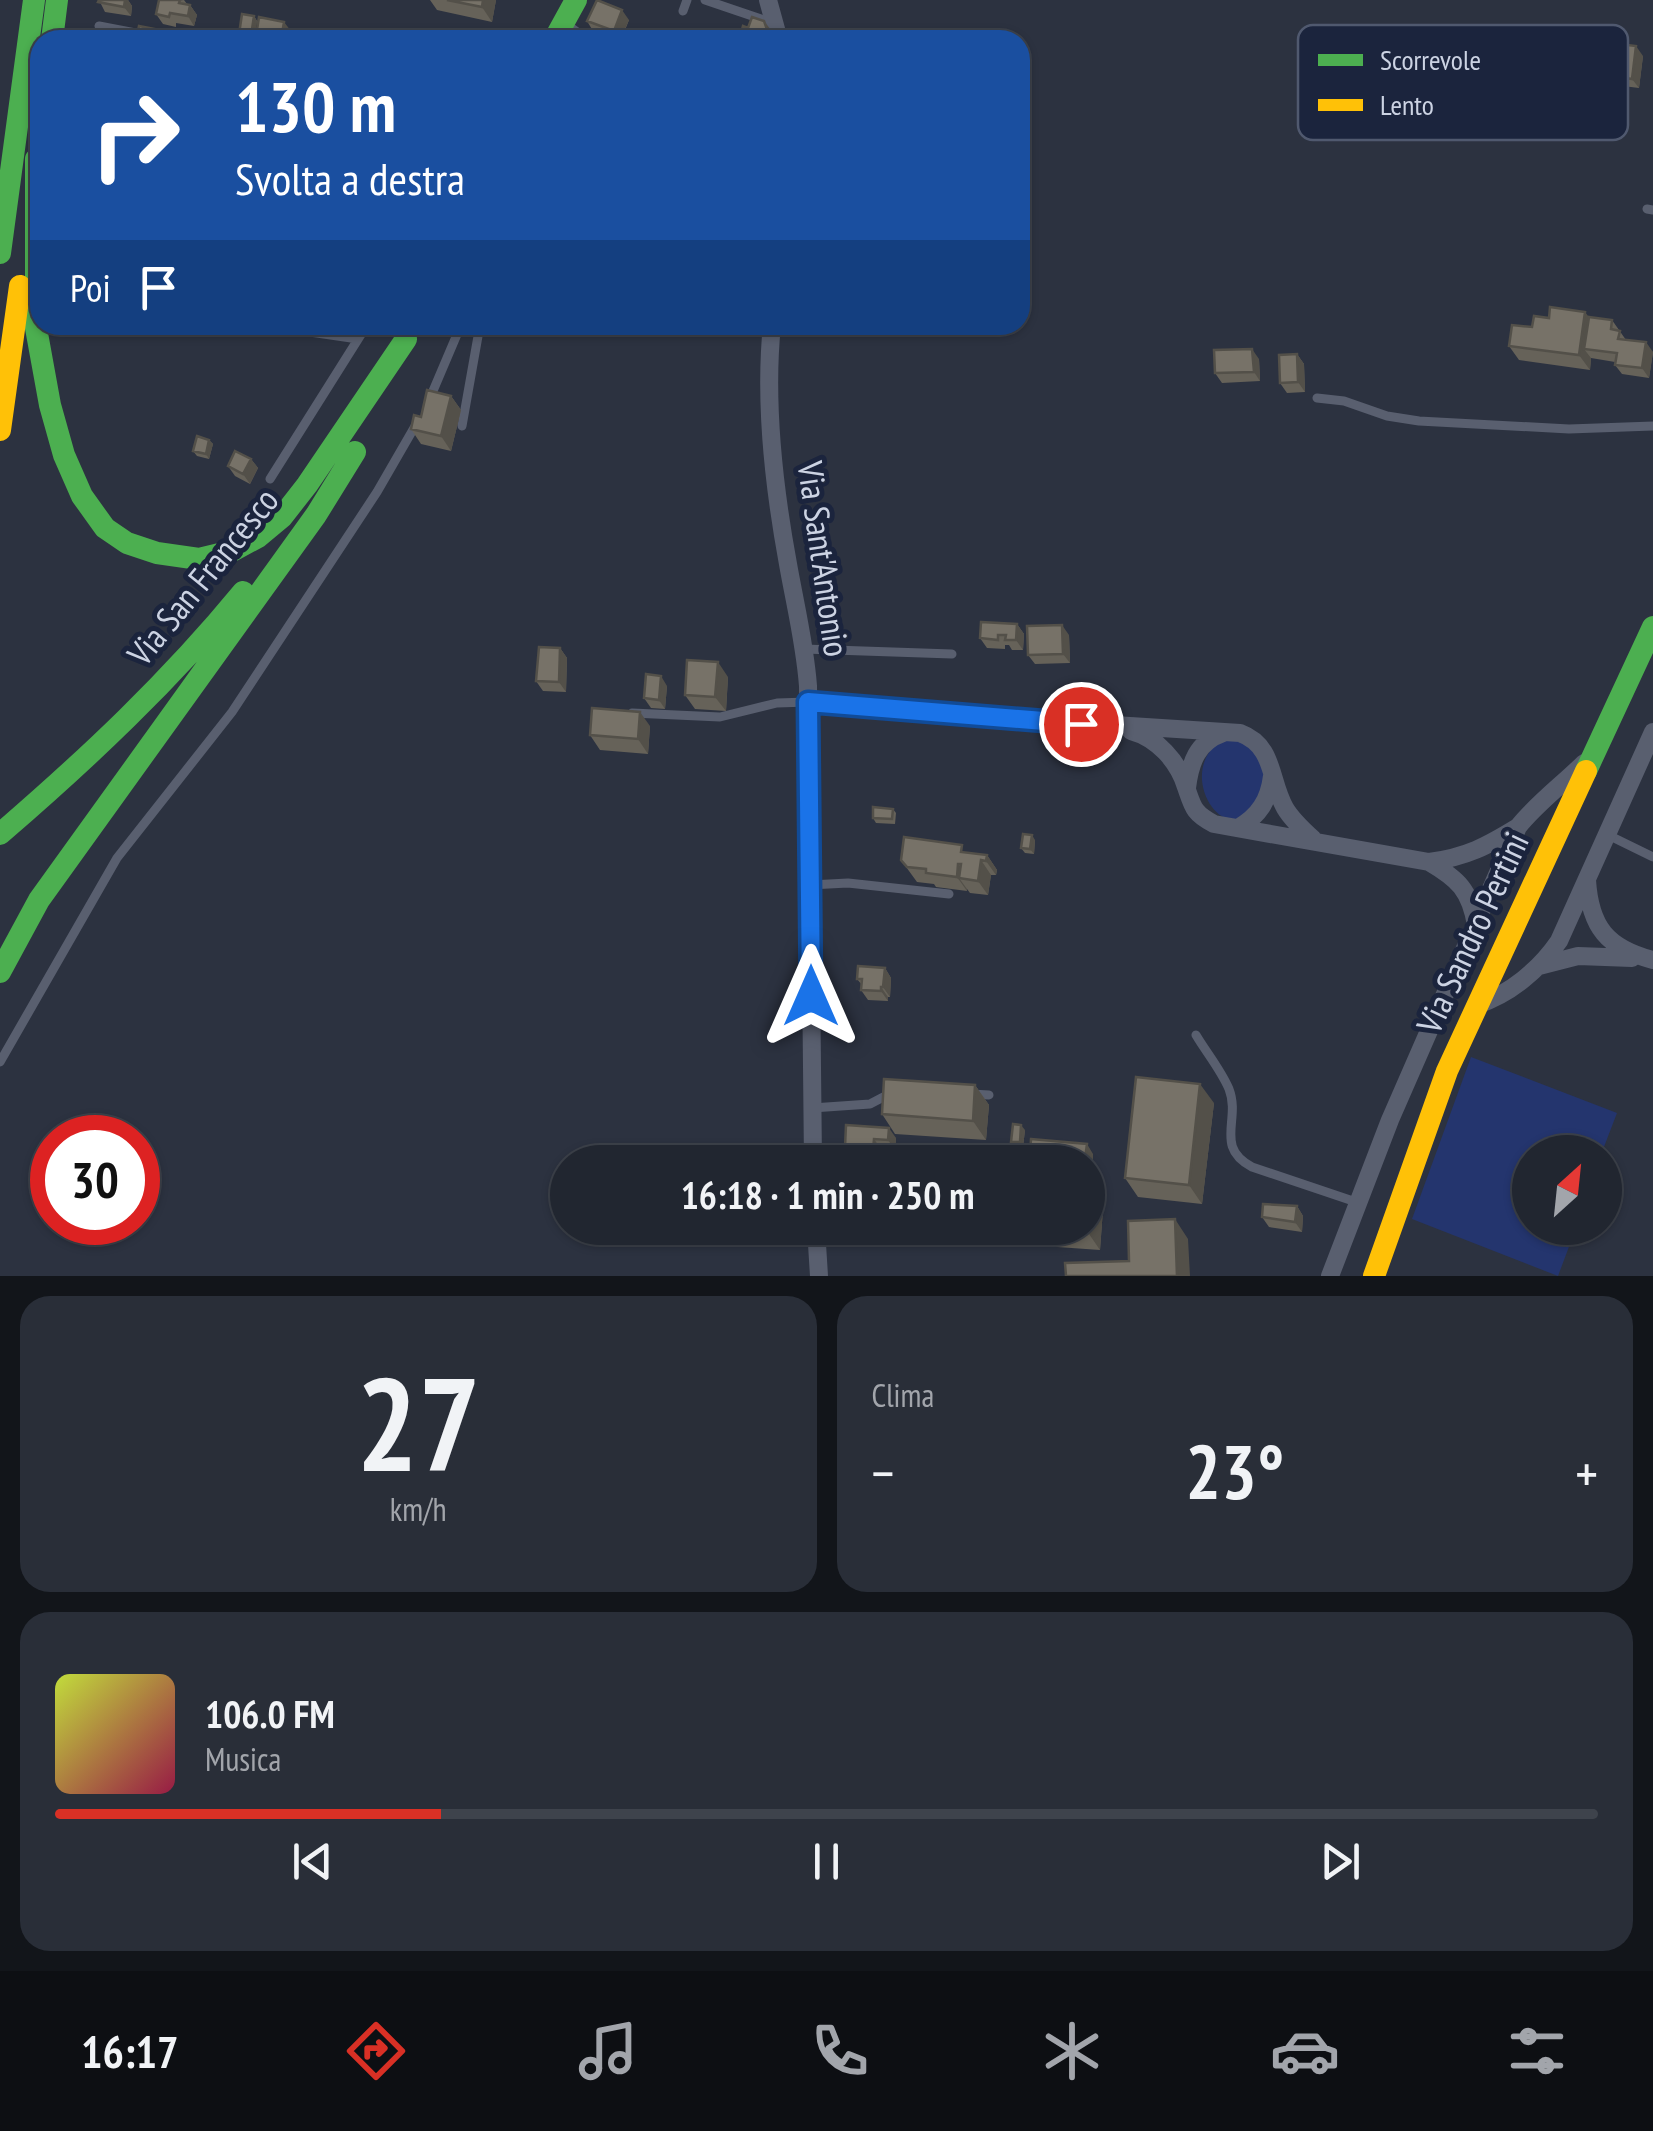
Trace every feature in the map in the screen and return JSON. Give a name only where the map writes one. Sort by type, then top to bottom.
[{"type":"main road","points":[[0,253],[34,0]]},
{"type":"main road","points":[[54,30],[58,0]]},
{"type":"main road","points":[[560,30],[576,0]]},
{"type":"main road","points":[[0,430],[30,205]]},
{"type":"main road","points":[[38,335],[64,456],[82,496],[105,528],[128,543],[157,553],[199,559],[232,552],[258,537],[292,505],[407,335]]},
{"type":"main road","name":"Via San Francesco","points":[[0,834],[130,718],[225,615],[326,476],[365,415],[407,335]]},
{"type":"main road","points":[[0,972],[40,900],[316,515],[370,429],[408,335]]},
{"type":"main road","name":"Via Sandro Pertini","points":[[1374,1276],[1447,1071],[1653,626]]},
{"type":"street","points":[[768,0],[776,30]]},
{"type":"street","name":"Via Sant'Antonio","points":[[771,335],[770,409],[784,542],[804,650],[808,702],[813,1145]]},
{"type":"street","points":[[808,702],[1233,732],[1259,744],[1268,756],[1284,806],[1313,840]]},
{"type":"street","points":[[1111,726],[1140,733],[1155,742],[1168,755],[1187,788],[1192,807],[1214,824],[1429,862],[1450,874],[1466,892],[1476,925]]},
{"type":"street","points":[[1187,788],[1191,766],[1202,745],[1217,735],[1233,732]]},
{"type":"street","points":[[1477,1005],[1498,996],[1552,951],[1566,929],[1653,732]]},
{"type":"street","points":[[1330,1276],[1390,1120],[1518,827],[1586,762],[1603,739]]},
{"type":"street","points":[[1238,828],[1263,805],[1270,792],[1273,771]]},
{"type":"street","points":[[1429,862],[1468,855],[1518,827]]},
{"type":"street","points":[[1587,878],[1592,912],[1602,932],[1618,946],[1653,960]]},
{"type":"street","points":[[1538,966],[1586,956],[1653,960]]},
{"type":"street","points":[[817,1245],[818,1276]]},
{"type":"lane","points":[[705,0],[772,30]]},
{"type":"lane","points":[[99,26],[122,30]]},
{"type":"lane","points":[[331,335],[358,339]]},
{"type":"lane","points":[[270,479],[360,335]]},
{"type":"lane","points":[[0,1062],[124,848],[220,729],[378,492],[434,392],[457,335]]},
{"type":"lane","points":[[462,426],[478,335]]},
{"type":"lane","points":[[1317,398],[1344,401],[1388,416],[1419,421],[1569,429],[1653,426]]},
{"type":"lane","points":[[804,650],[952,654]]},
{"type":"lane","points":[[624,712],[720,717],[777,703],[808,702]]},
{"type":"lane","points":[[1606,834],[1653,857]]},
{"type":"lane","points":[[810,885],[848,883],[949,894]]},
{"type":"lane","points":[[1196,1035],[1228,1088],[1232,1103],[1231,1142],[1240,1160],[1359,1203]]},
{"type":"lane","points":[[812,1108],[870,1104],[901,1090]]},
{"type":"lane","points":[[956,1093],[989,1095]]},
{"type":"shaded area","points":[[1223,739],[1247,740],[1265,767],[1259,799],[1247,815],[1234,820],[1221,816],[1210,805],[1203,789],[1202,771],[1208,754]]},
{"type":"shaded area","points":[[1471,1057],[1617,1113],[1609,1135],[1512,1135],[1512,1245],[1570,1245],[1558,1276],[1412,1219]]},
{"type":"building","points":[[99,0],[125,0],[124,7]]},
{"type":"building","points":[[159,0],[180,0],[179,3],[190,5],[188,16],[156,14]]},
{"type":"building","points":[[447,0],[483,0],[482,7]]},
{"type":"building","points":[[597,0],[622,10],[614,30],[587,21]]},
{"type":"building","points":[[242,14],[254,16],[252,30],[240,30]]},
{"type":"building","points":[[259,17],[284,22],[283,30],[257,30]]},
{"type":"building","points":[[752,17],[764,21],[767,30],[742,30],[743,26],[748,28]]},
{"type":"building","points":[[1628,45],[1636,46],[1632,79],[1628,78]]},
{"type":"building","points":[[1550,307],[1585,312],[1579,355],[1509,346],[1512,325],[1532,327],[1534,316],[1549,318]]},
{"type":"building","points":[[1589,317],[1612,320],[1611,329],[1620,331],[1618,339],[1646,342],[1642,368],[1615,365],[1617,353],[1584,349]]},
{"type":"building","points":[[1252,349],[1254,372],[1215,373],[1214,350]]},
{"type":"building","points":[[1297,354],[1298,382],[1280,383],[1279,355]]},
{"type":"building","points":[[427,390],[451,396],[441,436],[411,429],[414,415],[421,417]]},
{"type":"building","points":[[197,436],[209,440],[206,454],[193,451]]},
{"type":"building","points":[[235,451],[251,459],[243,474],[228,466]]},
{"type":"building","points":[[981,622],[1017,624],[1016,640],[1005,640],[1006,635],[998,635],[998,640],[980,638]]},
{"type":"building","points":[[1062,625],[1063,654],[1028,655],[1027,626]]},
{"type":"building","points":[[539,647],[560,648],[559,682],[536,681]]},
{"type":"building","points":[[687,660],[718,662],[715,697],[685,695]]},
{"type":"building","points":[[646,674],[661,676],[659,700],[644,698]]},
{"type":"building","points":[[592,708],[640,712],[638,739],[590,735]]},
{"type":"building","points":[[873,807],[893,809],[892,819],[873,818]]},
{"type":"building","points":[[1023,834],[1032,835],[1030,849],[1021,848]]},
{"type":"building","points":[[904,837],[962,845],[961,852],[987,855],[986,861],[981,860],[978,881],[959,878],[961,864],[957,877],[907,867],[901,860]]},
{"type":"building","points":[[858,966],[885,968],[881,991],[861,990]]},
{"type":"building","points":[[1136,1077],[1200,1084],[1189,1185],[1125,1178]]},
{"type":"building","points":[[884,1079],[975,1085],[973,1121],[882,1114]]},
{"type":"building","points":[[1013,1124],[1021,1125],[1020,1142],[1011,1142]]},
{"type":"building","points":[[846,1125],[889,1128],[888,1140],[874,1139],[873,1145],[845,1145]]},
{"type":"building","points":[[1031,1139],[1087,1144],[1087,1145],[1031,1145]]},
{"type":"building","points":[[1263,1204],[1297,1206],[1295,1222],[1262,1217]]},
{"type":"building","points":[[1175,1219],[1177,1276],[1066,1276],[1065,1263],[1129,1261],[1128,1221]]},
{"type":"traffic: fast","points":[[0,253],[34,0]]},
{"type":"traffic: fast","points":[[53,30],[57,0]]},
{"type":"traffic: fast","points":[[560,30],[576,0]]},
{"type":"traffic: fast","points":[[37,335],[64,455],[82,496],[105,528],[127,543],[157,553],[199,559],[232,551],[258,537],[282,517],[406,339]]},
{"type":"traffic: fast","points":[[0,972],[39,900],[316,515],[355,452]]},
{"type":"traffic: fast","points":[[0,834],[127,718],[243,592]]},
{"type":"traffic: fast","points":[[1586,771],[1653,627]]},
{"type":"traffic: slow","points":[[0,430],[20,286]]},
{"type":"traffic: slow","points":[[1374,1276],[1447,1071],[1586,771]]},
{"type":"route","points":[[811,996],[808,702],[1081,724]]}]
